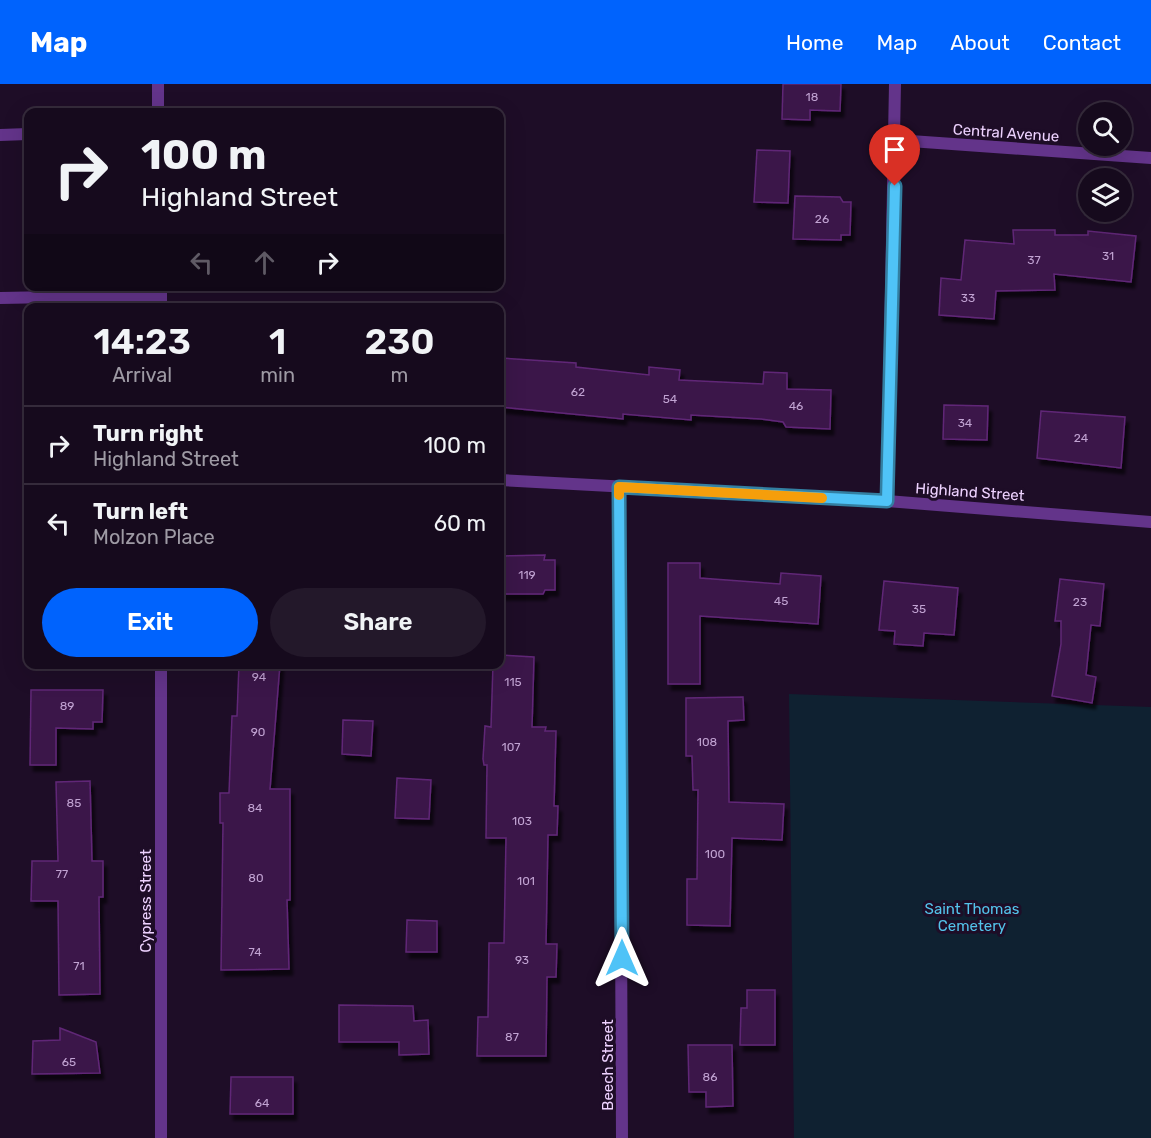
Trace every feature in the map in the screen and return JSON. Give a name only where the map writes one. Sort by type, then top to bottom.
[{"type":"street","points":[[158,84],[159,108]]},
{"type":"street","points":[[887,501],[896,140],[895,84]]},
{"type":"street","points":[[0,135],[24,134]]},
{"type":"street","name":"Central Avenue","points":[[896,140],[1151,158]]},
{"type":"street","points":[[0,298],[71,291],[161,296]]},
{"type":"street","name":"Highland Street","points":[[504,480],[887,501],[1151,522]]},
{"type":"street","name":"Beech Street","points":[[619,487],[622,1138]]},
{"type":"street","name":"Cypress Street","points":[[161,669],[161,1138]]},
{"type":"green space","name":"Saint Thomas Cemetery","points":[[789,694],[1151,707],[1151,1138],[794,1138]]},
{"type":"building","points":[[783,84],[841,84],[840,111],[810,110],[810,120],[782,119]]},
{"type":"building","points":[[757,150],[790,151],[788,203],[754,202]]},
{"type":"building","points":[[795,196],[840,197],[843,202],[851,202],[850,235],[841,235],[841,240],[793,239]]},
{"type":"building","points":[[1013,230],[1055,230],[1055,235],[1088,235],[1088,231],[1136,236],[1131,282],[1054,274],[1055,290],[996,291],[994,319],[939,315],[941,278],[961,280],[965,240],[1014,244]]},
{"type":"building","points":[[504,358],[576,363],[576,367],[649,375],[649,367],[680,370],[679,380],[763,384],[764,372],[787,373],[787,389],[831,390],[830,429],[786,427],[783,422],[761,419],[691,415],[691,420],[623,414],[623,419],[504,407]]},
{"type":"building","points":[[944,405],[988,406],[987,440],[943,439]]},
{"type":"building","points":[[1041,411],[1125,417],[1121,468],[1037,458]]},
{"type":"building","points":[[545,555],[544,560],[555,560],[555,590],[545,590],[543,594],[504,594],[504,556]]},
{"type":"building","points":[[668,563],[700,563],[700,578],[780,584],[781,573],[821,576],[818,624],[700,616],[700,684],[668,684]]},
{"type":"building","points":[[1060,579],[1104,584],[1100,626],[1091,625],[1086,675],[1096,677],[1092,703],[1052,696],[1061,644],[1061,621],[1055,621]]},
{"type":"building","points":[[884,581],[958,588],[954,635],[924,633],[923,646],[894,644],[895,631],[879,630]]},
{"type":"building","points":[[504,655],[534,657],[532,727],[546,727],[545,731],[556,731],[554,806],[558,806],[557,835],[548,835],[546,944],[557,944],[556,977],[547,977],[546,1056],[477,1056],[478,1017],[488,1017],[489,943],[504,943],[506,838],[486,838],[487,765],[484,765],[483,759],[485,726],[491,727],[493,669],[504,669]]},
{"type":"building","points":[[239,669],[280,669],[270,789],[290,789],[290,900],[287,900],[289,969],[221,970],[223,823],[220,823],[220,793],[229,793],[232,716],[237,716]]},
{"type":"building","points":[[31,690],[103,690],[102,722],[93,722],[93,729],[56,728],[56,765],[30,765]]},
{"type":"building","points":[[743,697],[744,720],[728,721],[729,802],[784,804],[782,840],[732,838],[730,926],[687,925],[687,879],[697,879],[698,790],[693,790],[692,756],[686,756],[686,698]]},
{"type":"building","points":[[343,720],[373,721],[371,756],[342,754]]},
{"type":"building","points":[[397,778],[431,780],[429,819],[395,818]]},
{"type":"building","points":[[90,781],[92,861],[103,861],[103,897],[99,897],[100,994],[59,995],[58,901],[31,901],[32,861],[58,861],[56,782]]},
{"type":"building","points":[[407,920],[437,921],[437,952],[406,952]]},
{"type":"building","points":[[747,990],[775,990],[775,1045],[740,1045],[741,1008],[747,1008]]},
{"type":"building","points":[[339,1005],[413,1006],[414,1021],[428,1020],[429,1054],[399,1055],[399,1042],[339,1042]]},
{"type":"building","points":[[60,1028],[96,1042],[100,1073],[32,1074],[33,1041],[60,1040]]},
{"type":"building","points":[[688,1045],[732,1045],[733,1106],[706,1107],[706,1092],[689,1092]]},
{"type":"building","points":[[231,1077],[293,1077],[293,1114],[230,1114]]},
{"type":"slow traffic","points":[[619,495],[619,487],[822,498]]},
{"type":"route","points":[[622,958],[619,487],[887,501],[895,186]]}]
